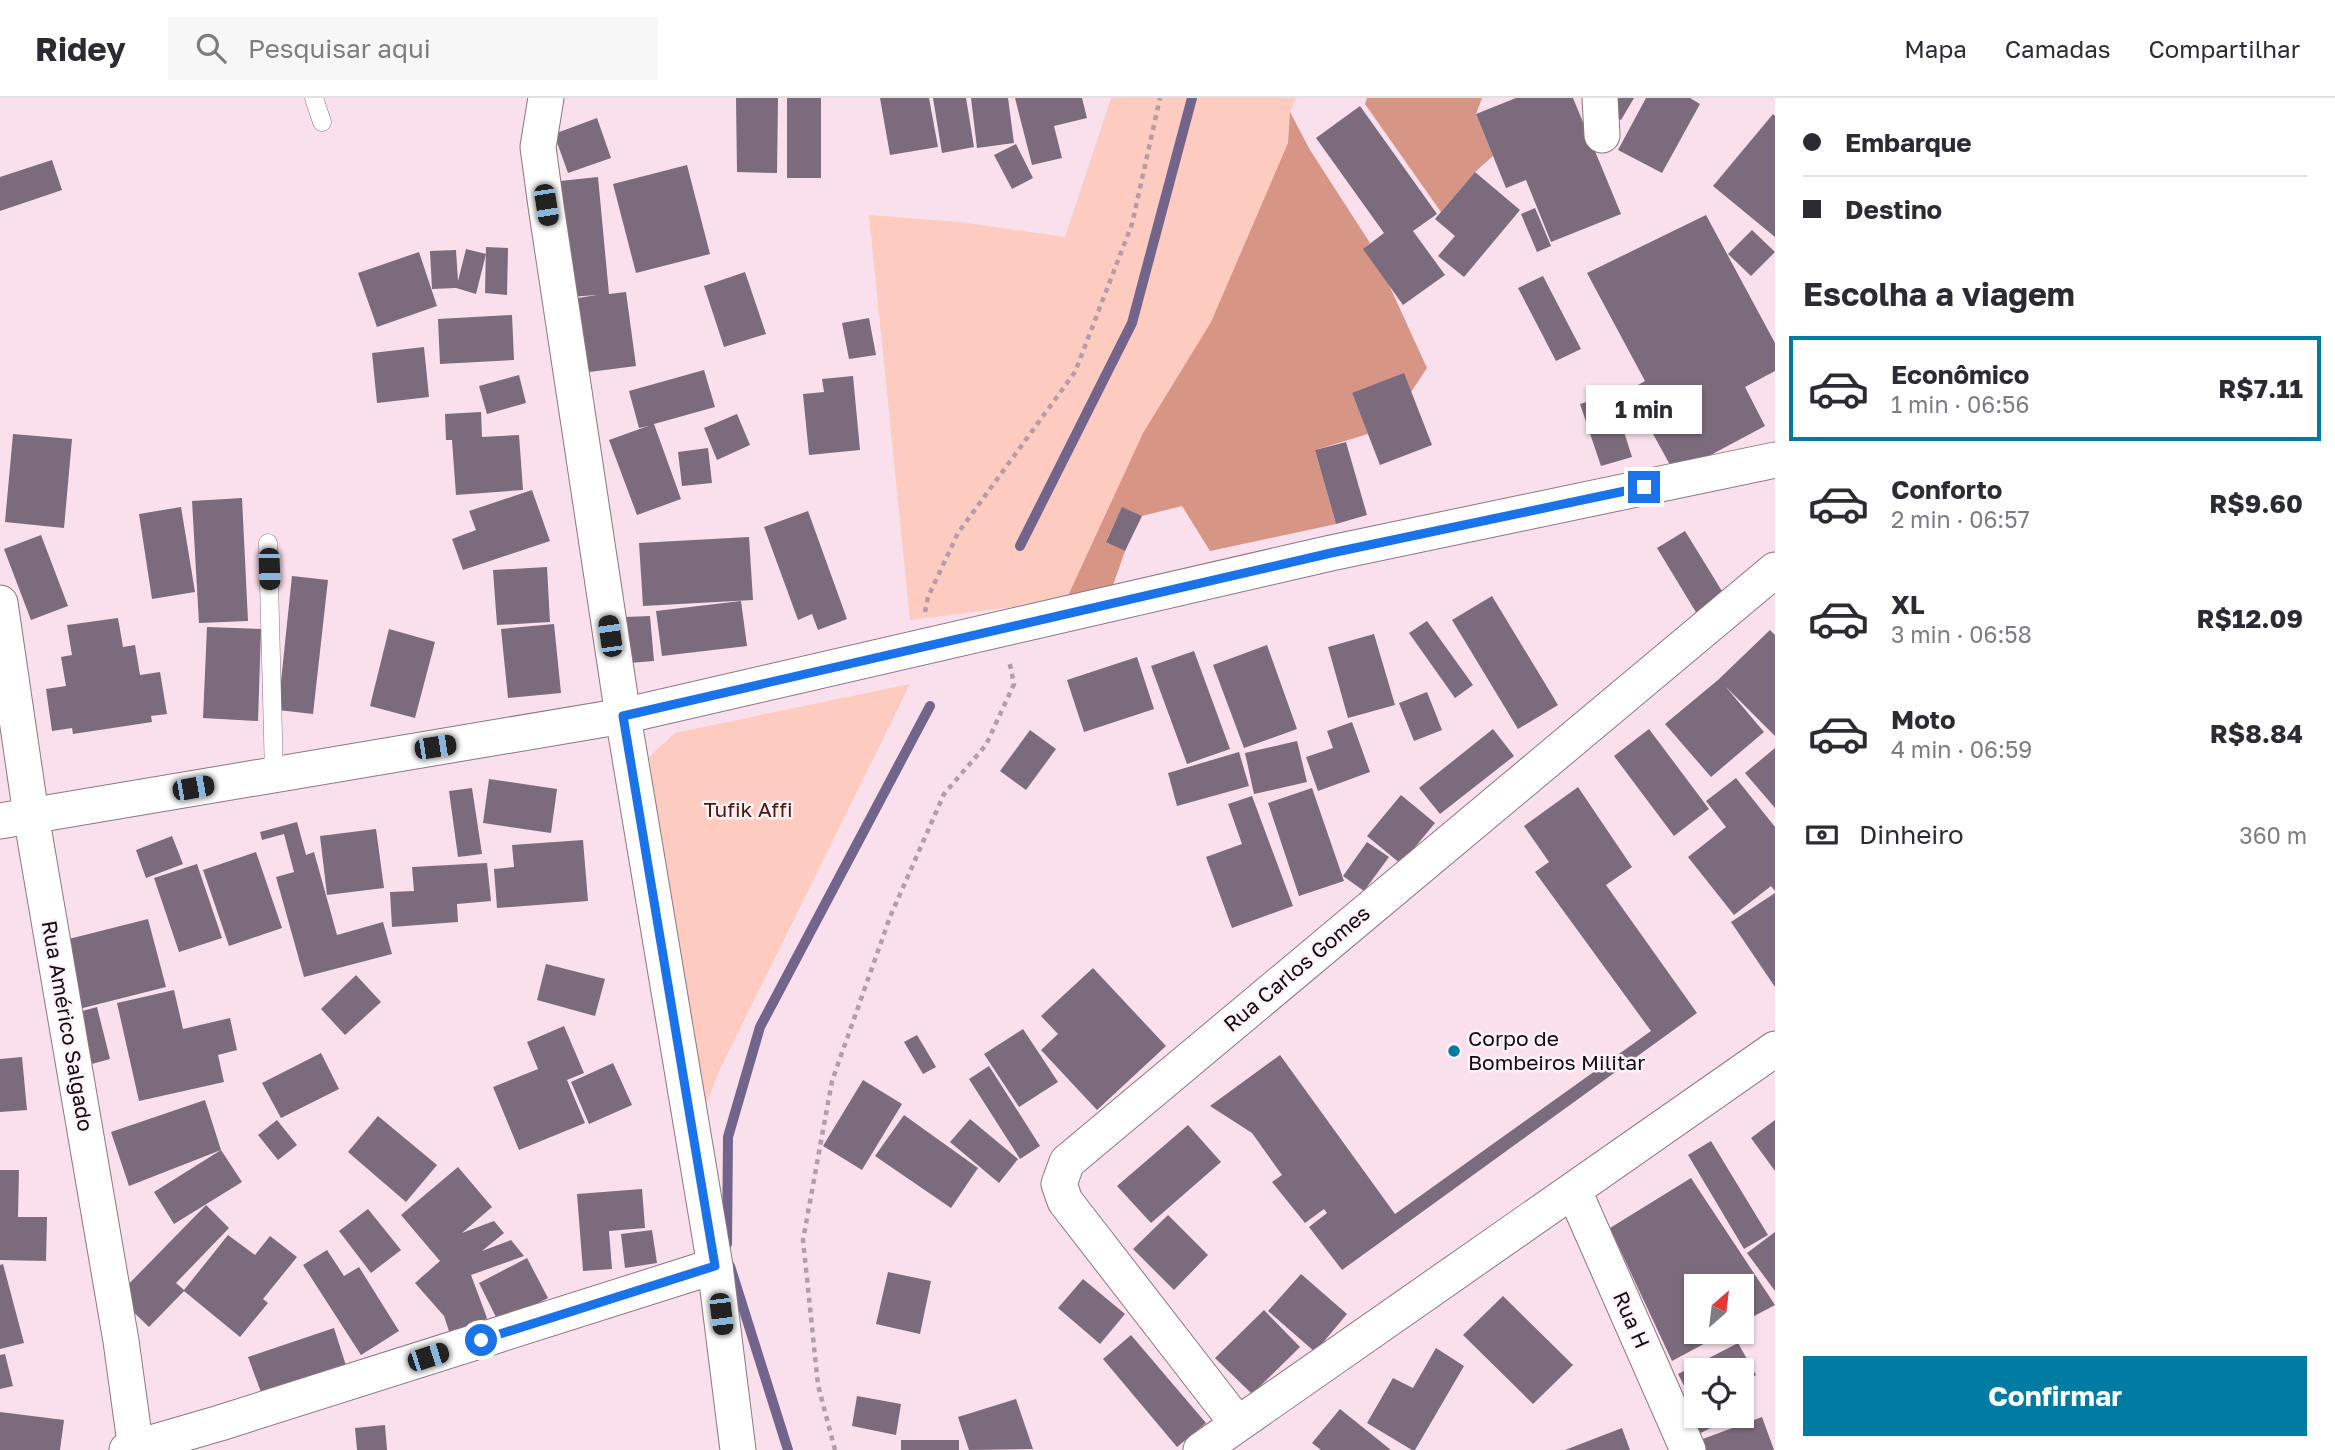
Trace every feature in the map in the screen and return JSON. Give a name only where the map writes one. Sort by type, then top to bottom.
[{"type":"street","points":[[546,98],[538,147],[623,716],[715,1266],[738,1450]]},
{"type":"street","points":[[1600,98],[1602,135]]},
{"type":"street","points":[[15,818],[623,716],[1331,553],[1775,460]]},
{"type":"street","name":"Rua Carlos Gomes","points":[[1237,1423],[1065,1201],[1059,1184],[1067,1162],[1775,569]]},
{"type":"street","name":"Rua Américo Salgado","points":[[0,603],[15,818],[121,1341],[133,1449]]},
{"type":"street","points":[[1201,1450],[1775,1049]]},
{"type":"street","name":"Rua H","points":[[1574,1191],[1688,1450]]},
{"type":"street","points":[[133,1449],[715,1266]]},
{"type":"lane","points":[[314,98],[322,122]]},
{"type":"lane","points":[[268,544],[274,774]]},
{"type":"path","points":[[917,648],[928,597],[958,533],[1076,372],[1132,224],[1160,98]]},
{"type":"path","points":[[835,1450],[818,1385],[803,1240],[832,1081],[890,917],[944,794],[986,745],[1014,684],[1002,629]]},
{"type":"green space","points":[[1111,98],[1296,98],[1290,112],[1288,143],[1211,322],[1143,433],[1066,600],[910,620],[869,215],[959,222],[1065,237]]},
{"type":"green space","name":"Tufik Affi","points":[[910,684],[720,1069],[702,1115],[649,757],[675,733]]},
{"type":"shaded area","points":[[1367,98],[1482,98],[1476,114],[1493,156],[1475,172],[1441,212],[1365,104]]},
{"type":"shaded area","points":[[1290,112],[1310,150],[1370,243],[1364,249],[1389,285],[1427,368],[1411,392],[1352,393],[1368,434],[1315,450],[1336,524],[1210,551],[1182,506],[1142,516],[1122,508],[1106,541],[1125,551],[1111,591],[1066,600],[1143,433],[1211,322],[1288,143]]},
{"type":"building","points":[[736,98],[778,98],[777,173],[737,172]]},
{"type":"building","points":[[787,98],[821,98],[821,178],[787,178]]},
{"type":"building","points":[[880,98],[929,98],[938,147],[890,155]]},
{"type":"building","points":[[933,98],[966,98],[974,147],[942,153]]},
{"type":"building","points":[[971,98],[1008,98],[1014,143],[977,148]]},
{"type":"building","points":[[1015,98],[1082,98],[1087,118],[1054,126],[1062,158],[1032,165]]},
{"type":"building","points":[[1516,98],[1573,98],[1621,214],[1551,242],[1526,180],[1506,188],[1476,114]]},
{"type":"building","points":[[1611,98],[1634,98],[1621,120],[1604,110]]},
{"type":"building","points":[[1646,98],[1690,98],[1700,104],[1662,173],[1618,150]]},
{"type":"building","points":[[1360,106],[1437,214],[1413,231],[1445,275],[1403,305],[1363,249],[1384,233],[1316,138]]},
{"type":"building","points":[[1773,114],[1775,116],[1775,237],[1713,186]]},
{"type":"building","points":[[597,118],[611,158],[568,173],[554,134]]},
{"type":"building","points":[[1016,144],[1033,178],[1012,189],[994,155]]},
{"type":"building","points":[[52,160],[62,190],[0,211],[0,177]]},
{"type":"building","points":[[687,165],[710,254],[636,273],[613,184]]},
{"type":"building","points":[[1475,172],[1520,210],[1464,277],[1438,256],[1455,236],[1435,219]]},
{"type":"building","points":[[598,177],[609,294],[626,292],[636,366],[589,372],[578,298],[597,295],[570,297],[560,181]]},
{"type":"building","points":[[1535,208],[1551,246],[1537,252],[1521,214]]},
{"type":"building","points":[[1706,215],[1775,343],[1775,371],[1745,387],[1765,426],[1675,474],[1647,423],[1656,418],[1638,385],[1645,381],[1587,273]]},
{"type":"building","points":[[1752,230],[1775,252],[1751,276],[1728,254]]},
{"type":"building","points":[[486,247],[508,248],[507,295],[485,293]]},
{"type":"building","points":[[466,249],[486,254],[476,294],[456,288],[432,289],[430,251],[456,250],[458,281]]},
{"type":"building","points":[[419,252],[437,306],[377,327],[358,273]]},
{"type":"building","points":[[745,272],[766,334],[724,347],[704,286]]},
{"type":"building","points":[[1543,276],[1581,349],[1556,361],[1518,288]]},
{"type":"building","points":[[512,315],[514,360],[440,364],[438,319]]},
{"type":"building","points":[[869,318],[876,355],[849,359],[842,323]]},
{"type":"building","points":[[424,347],[429,397],[377,403],[372,353]]},
{"type":"building","points":[[704,370],[715,407],[654,424],[681,499],[637,515],[609,440],[648,426],[639,428],[629,391]]},
{"type":"building","points":[[1404,373],[1432,445],[1380,465],[1352,393]]},
{"type":"building","points":[[519,375],[526,403],[487,414],[479,386]]},
{"type":"building","points":[[853,376],[860,450],[809,455],[803,394],[824,392],[822,379]]},
{"type":"building","points":[[1612,394],[1632,457],[1601,466],[1580,404]]},
{"type":"building","points":[[481,412],[482,437],[519,435],[523,490],[456,495],[452,440],[446,440],[445,414]]},
{"type":"building","points":[[737,414],[750,445],[717,460],[704,428]]},
{"type":"building","points":[[13,434],[72,439],[64,528],[5,522]]},
{"type":"building","points":[[1346,442],[1367,515],[1336,524],[1315,450]]},
{"type":"building","points":[[708,448],[712,483],[682,486],[678,452]]},
{"type":"building","points":[[532,490],[550,541],[463,570],[452,539],[476,530],[469,511]]},
{"type":"building","points":[[242,498],[248,621],[199,623],[192,501]]},
{"type":"building","points":[[181,507],[195,592],[152,599],[139,514]]},
{"type":"building","points":[[1122,507],[1142,516],[1125,551],[1106,542]]},
{"type":"building","points":[[808,511],[847,619],[818,630],[812,614],[798,620],[764,527]]},
{"type":"building","points":[[1685,531],[1725,596],[1697,614],[1657,548]]},
{"type":"building","points":[[41,535],[68,606],[31,620],[4,549]]},
{"type":"building","points":[[749,537],[753,600],[643,606],[639,543]]},
{"type":"building","points":[[547,567],[550,622],[497,625],[493,570]]},
{"type":"building","points":[[292,576],[328,580],[313,714],[278,710]]},
{"type":"building","points":[[1492,596],[1558,705],[1518,729],[1452,620]]},
{"type":"building","points":[[741,601],[747,646],[662,656],[656,611]]},
{"type":"building","points":[[650,616],[654,661],[629,663],[625,617]]},
{"type":"building","points":[[118,618],[123,647],[135,645],[140,675],[160,672],[167,714],[151,716],[152,722],[73,734],[72,728],[52,731],[46,689],[66,686],[61,657],[72,655],[67,625]]},
{"type":"building","points":[[1427,621],[1473,685],[1455,698],[1409,633]]},
{"type":"building","points":[[554,624],[561,693],[508,698],[501,629]]},
{"type":"building","points":[[207,627],[261,629],[258,721],[203,718]]},
{"type":"building","points":[[389,629],[435,642],[415,718],[370,706]]},
{"type":"building","points":[[1770,630],[1775,635],[1775,736],[1725,686],[1764,732],[1711,777],[1665,724],[1718,680]]},
{"type":"building","points":[[1374,634],[1395,705],[1348,718],[1328,647]]},
{"type":"building","points":[[1267,645],[1297,729],[1244,748],[1213,665]]},
{"type":"building","points":[[1194,651],[1230,749],[1187,764],[1151,666]]},
{"type":"building","points":[[1137,657],[1154,709],[1084,732],[1067,680]]},
{"type":"building","points":[[1427,692],[1442,730],[1414,741],[1399,703]]},
{"type":"building","points":[[1352,722],[1370,772],[1318,791],[1306,757],[1333,748],[1327,731]]},
{"type":"building","points":[[1493,729],[1514,756],[1440,814],[1419,788]]},
{"type":"building","points":[[1649,729],[1709,809],[1674,836],[1614,756]]},
{"type":"building","points":[[1030,730],[1056,749],[1026,790],[1000,771]]},
{"type":"building","points":[[1297,741],[1307,782],[1254,794],[1245,753]]},
{"type":"building","points":[[1775,748],[1775,808],[1745,773]]},
{"type":"building","points":[[1239,752],[1249,786],[1177,806],[1168,773]]},
{"type":"building","points":[[1736,778],[1775,827],[1775,891],[1771,886],[1734,915],[1688,857],[1726,827],[1706,801]]},
{"type":"building","points":[[489,779],[557,789],[551,833],[483,823]]},
{"type":"building","points":[[1578,787],[1632,867],[1606,885],[1697,1013],[1342,1270],[1309,1227],[1327,1213],[1324,1209],[1305,1223],[1272,1182],[1282,1175],[1252,1133],[1210,1106],[1280,1055],[1395,1214],[1651,1031],[1535,872],[1549,862],[1524,826]]},
{"type":"building","points":[[472,788],[482,854],[458,857],[449,791]]},
{"type":"building","points":[[1312,788],[1344,881],[1299,896],[1268,803]]},
{"type":"building","points":[[1401,795],[1435,823],[1401,864],[1367,836]]},
{"type":"building","points":[[1252,796],[1293,906],[1232,928],[1206,857],[1242,844],[1228,804]]},
{"type":"building","points":[[297,822],[306,855],[314,852],[337,935],[383,922],[392,954],[304,977],[276,877],[294,872],[284,834],[262,840],[260,832]]},
{"type":"building","points":[[376,829],[384,888],[327,895],[320,836]]},
{"type":"building","points":[[172,836],[183,864],[146,878],[136,850]]},
{"type":"building","points":[[583,840],[588,901],[497,908],[494,869],[514,867],[512,845]]},
{"type":"building","points":[[1367,842],[1389,857],[1364,891],[1343,876]]},
{"type":"building","points":[[256,852],[282,928],[229,946],[203,870]]},
{"type":"building","points":[[487,863],[491,901],[457,904],[458,922],[392,927],[390,892],[414,891],[412,867]]},
{"type":"building","points":[[197,864],[222,938],[179,952],[154,878]]},
{"type":"building","points":[[1775,893],[1775,987],[1731,922]]},
{"type":"building","points":[[148,919],[166,987],[79,1009],[61,941]]},
{"type":"building","points":[[546,964],[605,979],[595,1016],[537,1000]]},
{"type":"building","points":[[1093,968],[1166,1046],[1097,1110],[1041,1050],[1058,1034],[1041,1016]]},
{"type":"building","points":[[356,975],[381,1002],[345,1035],[321,1009]]},
{"type":"building","points":[[174,990],[183,1029],[230,1018],[237,1050],[218,1055],[224,1082],[139,1101],[117,1003]]},
{"type":"building","points":[[97,1007],[110,1059],[88,1065],[75,1013]]},
{"type":"building","points":[[564,1026],[584,1073],[567,1080],[585,1123],[519,1150],[493,1087],[538,1069],[527,1042]]},
{"type":"building","points":[[1023,1029],[1058,1082],[1019,1107],[984,1054]]},
{"type":"building","points":[[917,1035],[936,1067],[923,1074],[904,1042]]},
{"type":"building","points":[[321,1053],[339,1089],[281,1118],[262,1083]]},
{"type":"building","points":[[22,1057],[27,1110],[0,1112],[0,1059]]},
{"type":"building","points":[[613,1063],[632,1105],[589,1124],[571,1082]]},
{"type":"building","points":[[989,1066],[1040,1146],[1020,1159],[969,1079]]},
{"type":"building","points":[[863,1080],[902,1104],[862,1170],[823,1146]]},
{"type":"building","points":[[205,1100],[221,1150],[129,1186],[111,1132]]},
{"type":"building","points":[[904,1115],[978,1168],[951,1208],[875,1156]]},
{"type":"building","points":[[378,1116],[437,1165],[406,1202],[348,1152]]},
{"type":"building","points":[[970,1119],[1018,1159],[999,1183],[950,1142]]},
{"type":"building","points":[[277,1120],[297,1145],[278,1160],[258,1135]]},
{"type":"building","points":[[1775,1120],[1775,1171],[1751,1138]]},
{"type":"building","points":[[1188,1125],[1221,1162],[1151,1223],[1117,1186]]},
{"type":"building","points":[[1711,1141],[1768,1235],[1744,1249],[1688,1155]]},
{"type":"building","points":[[221,1150],[242,1182],[174,1224],[154,1192]]},
{"type":"building","points":[[458,1167],[492,1207],[462,1233],[494,1221],[504,1233],[482,1251],[511,1240],[524,1256],[471,1275],[487,1318],[475,1328],[451,1337],[444,1316],[415,1283],[440,1261],[401,1215]]},
{"type":"building","points":[[0,1170],[19,1170],[18,1217],[47,1217],[46,1261],[0,1260]]},
{"type":"building","points":[[1691,1178],[1775,1305],[1754,1316],[1754,1274],[1684,1274],[1684,1344],[1704,1344],[1672,1361],[1610,1228]]},
{"type":"building","points":[[642,1189],[645,1228],[609,1231],[612,1269],[583,1271],[577,1194]]},
{"type":"building","points":[[206,1205],[229,1228],[176,1283],[184,1290],[228,1235],[255,1255],[270,1236],[297,1257],[263,1299],[268,1303],[240,1337],[184,1291],[149,1327],[117,1296]]},
{"type":"building","points":[[368,1209],[401,1250],[371,1273],[339,1231]]},
{"type":"building","points":[[1168,1215],[1208,1255],[1174,1290],[1133,1249]]},
{"type":"building","points":[[652,1230],[657,1263],[625,1268],[621,1234]]},
{"type":"building","points":[[1775,1232],[1775,1291],[1747,1253]]},
{"type":"building","points":[[327,1250],[344,1276],[359,1267],[399,1331],[361,1355],[303,1265]]},
{"type":"building","points":[[527,1258],[548,1298],[499,1323],[479,1283]]},
{"type":"building","points":[[3,1264],[24,1343],[0,1349],[0,1265]]},
{"type":"building","points":[[888,1272],[931,1281],[920,1334],[876,1324]]},
{"type":"building","points":[[1301,1274],[1347,1314],[1315,1352],[1268,1311]]},
{"type":"building","points":[[1083,1279],[1125,1314],[1100,1344],[1058,1308]]},
{"type":"building","points":[[1503,1296],[1573,1365],[1533,1404],[1463,1335]]},
{"type":"building","points":[[1264,1310],[1300,1347],[1252,1394],[1215,1358]]},
{"type":"building","points":[[334,1328],[349,1375],[265,1403],[248,1357]]},
{"type":"building","points":[[1131,1335],[1206,1423],[1177,1447],[1103,1359]]},
{"type":"building","points":[[1739,1344],[1746,1358],[1709,1358]]},
{"type":"building","points":[[1436,1348],[1464,1366],[1415,1450],[1412,1450],[1367,1423],[1393,1378],[1413,1388]]},
{"type":"building","points":[[5,1354],[13,1386],[0,1389],[0,1355]]},
{"type":"building","points":[[1684,1371],[1684,1386],[1678,1374]]},
{"type":"building","points":[[857,1396],[901,1404],[896,1435],[852,1426]]},
{"type":"building","points":[[1016,1399],[1033,1449],[969,1450],[958,1417]]},
{"type":"building","points":[[1684,1400],[1684,1425],[1673,1405]]},
{"type":"building","points":[[1340,1409],[1391,1450],[1321,1450],[1312,1443]]},
{"type":"building","points":[[0,1412],[64,1420],[60,1450],[0,1450]]},
{"type":"building","points":[[1762,1417],[1774,1450],[1703,1450],[1700,1440],[1732,1428],[1754,1428],[1754,1420]]},
{"type":"building","points":[[385,1425],[387,1450],[357,1450],[355,1428]]},
{"type":"building","points":[[1622,1428],[1630,1450],[1565,1450]]},
{"type":"building","points":[[1686,1428],[1711,1428],[1691,1438]]},
{"type":"building","points":[[901,1440],[959,1440],[959,1450],[901,1450]]},
{"type":"waterway","points":[[1020,546],[1132,323],[1192,98]]},
{"type":"waterway","points":[[727,1244],[728,1137],[760,1027],[930,706]]},
{"type":"waterway","points":[[730,1266],[788,1450]]},
{"type":"place","name":"Corpo de Bombeiros Militar","points":[[1454,1051]]},
{"type":"route","points":[[481,1340],[715,1266],[623,716],[1331,553],[1644,487]]}]
